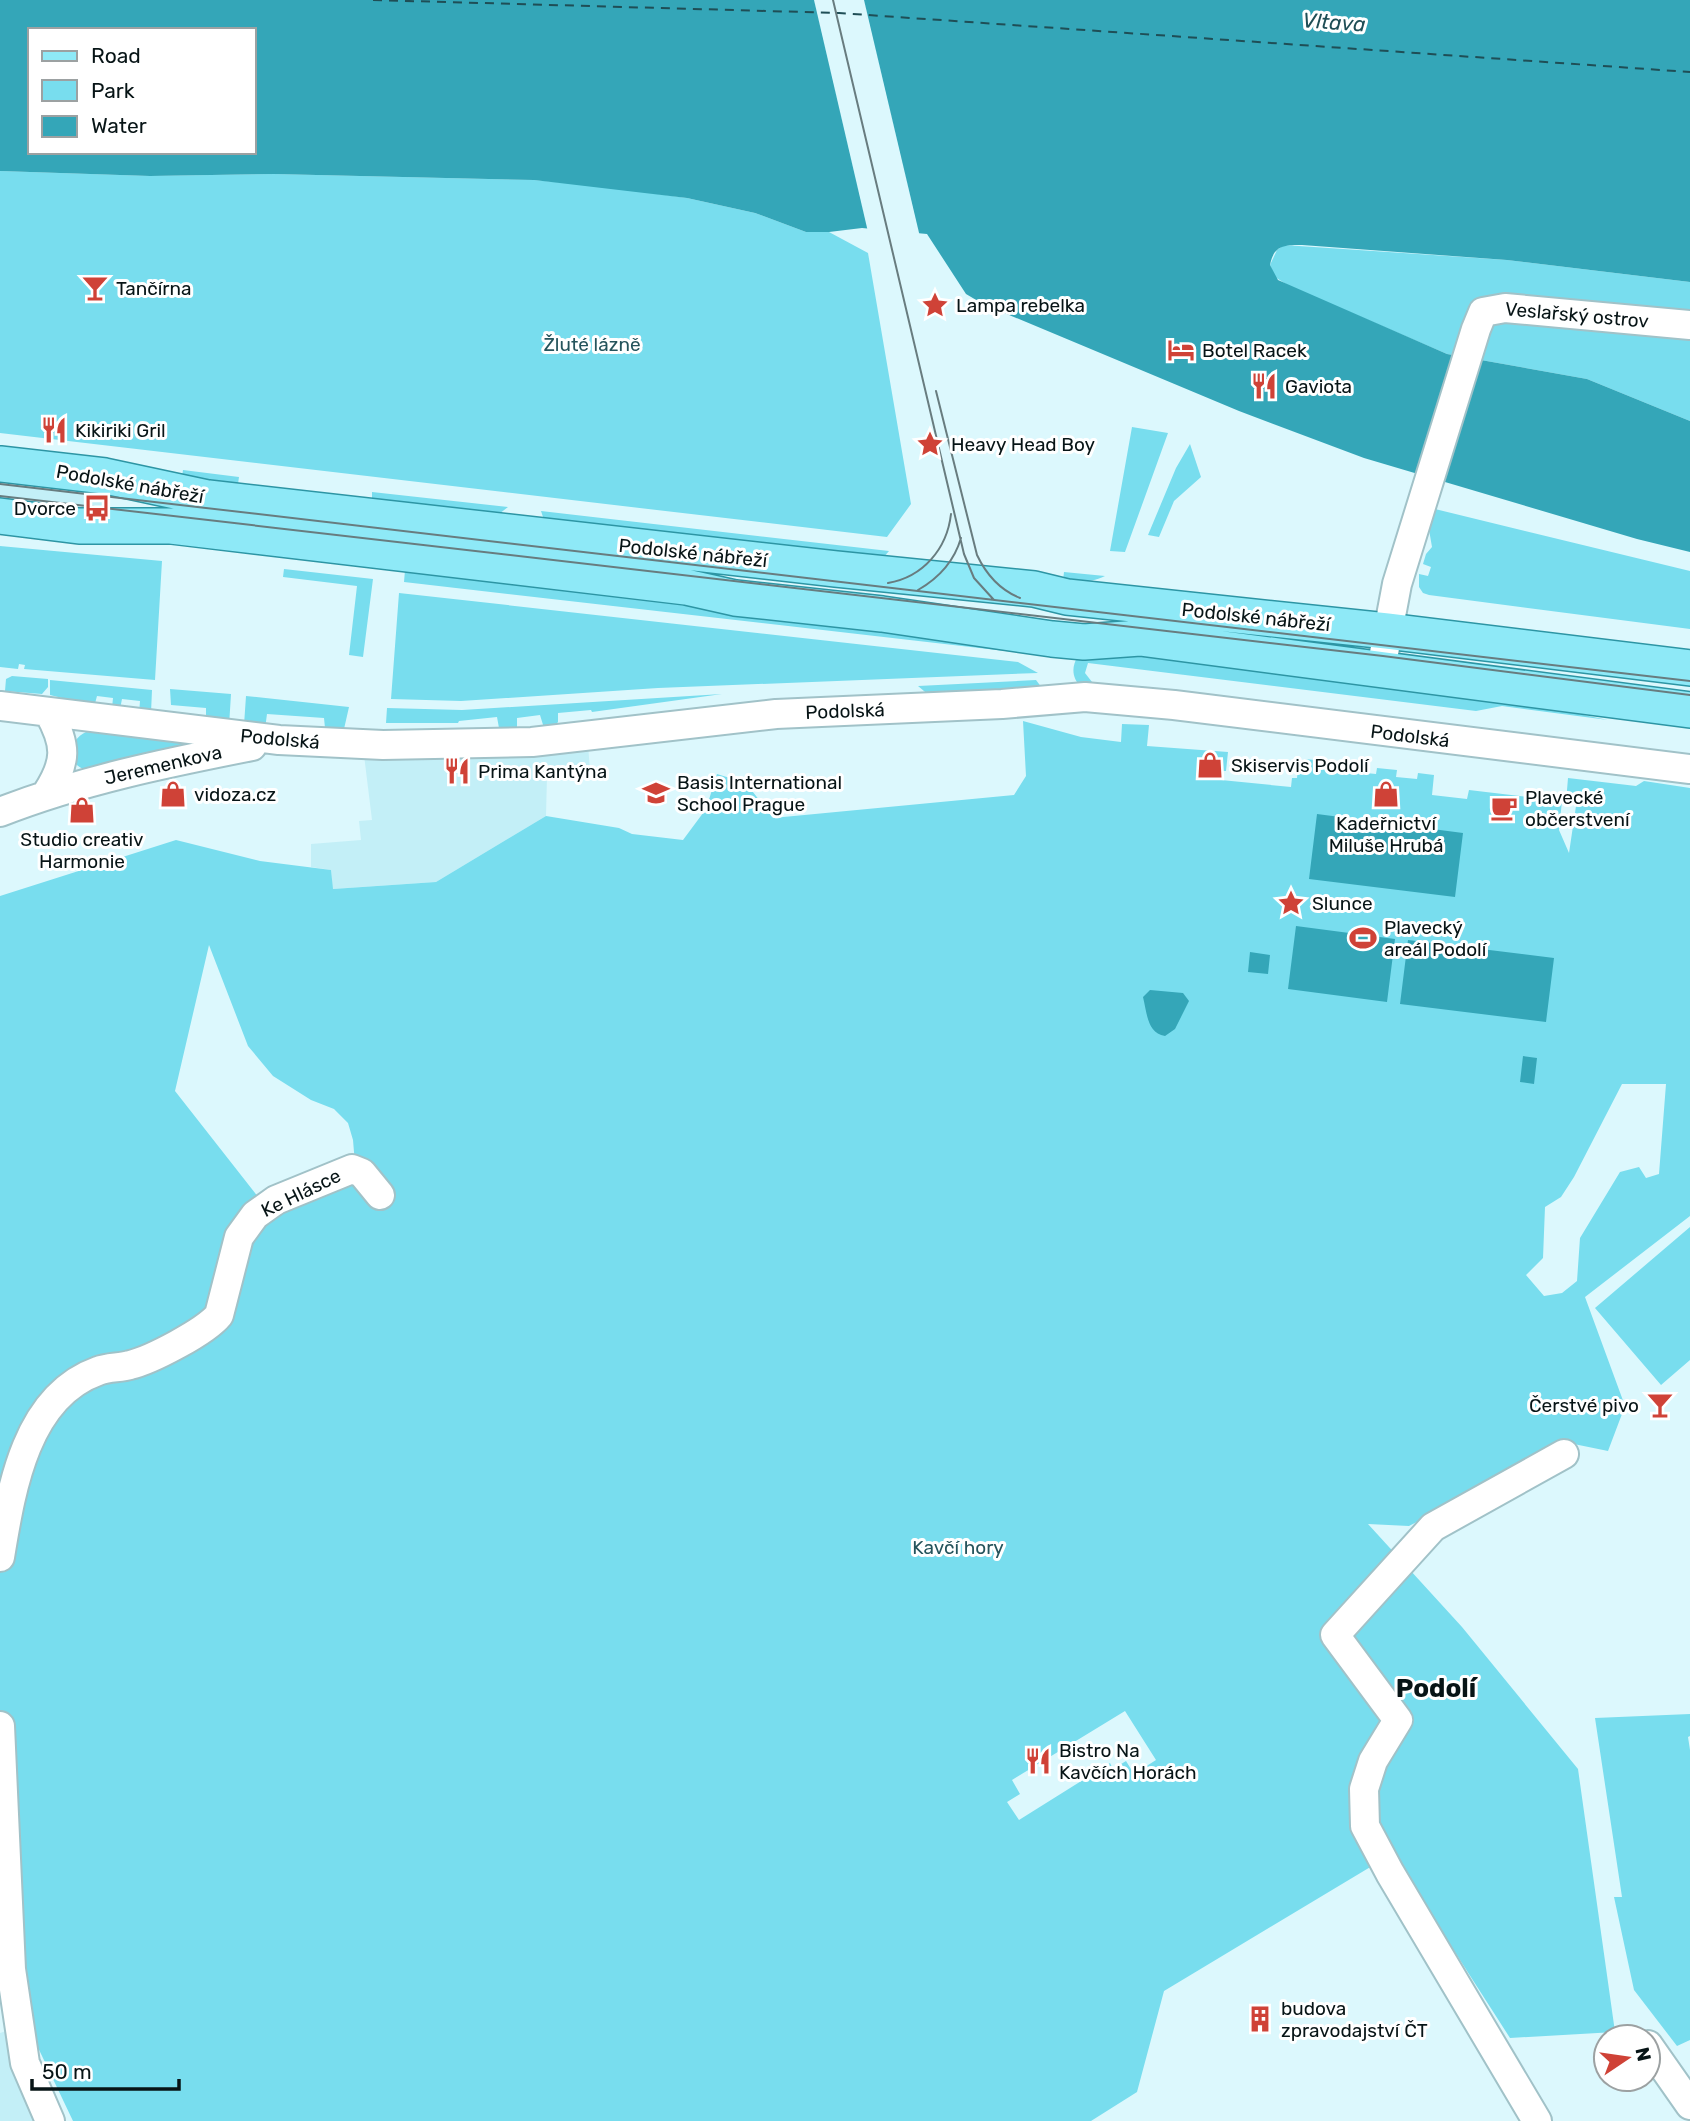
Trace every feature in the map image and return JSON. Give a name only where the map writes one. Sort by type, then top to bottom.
[{"type":"main road","name":"Podolské nábřeží","points":[[0,464],[105,476],[208,498],[1034,589],[1067,597],[1390,617],[1690,668]]},
{"type":"main road","points":[[154,526],[137,520],[131,504],[141,489],[158,487]]},
{"type":"main road","name":"Podolské nábřeží","points":[[0,516],[79,526],[198,529],[686,587],[734,597],[895,616],[1052,639],[1084,642],[1140,638],[1513,689],[1690,710]]},
{"type":"street","name":"Veslařský ostrov","points":[[1390,617],[1413,529],[1483,312],[1505,308],[1690,325]]},
{"type":"street","points":[[1381,669],[1390,617]]},
{"type":"street","name":"Podolská","points":[[0,706],[279,740],[360,745],[532,741],[776,714],[1002,704],[1085,697],[1115,698],[1690,769]]},
{"type":"street","points":[[47,793],[59,774],[63,752],[60,733],[49,713]]},
{"type":"street","name":"Jeremenkova","points":[[0,812],[47,793],[135,769],[279,740]]},
{"type":"street","name":"Ke Hlásce","points":[[0,1557],[20,1460],[38,1424],[58,1398],[100,1370],[131,1365],[188,1339],[214,1321],[219,1315],[239,1237],[248,1222],[261,1209],[299,1190],[352,1170],[362,1173],[380,1195]]},
{"type":"street","points":[[1537,2121],[1365,1826],[1364,1789],[1373,1761],[1398,1720],[1335,1635],[1433,1527],[1564,1454]]},
{"type":"street","points":[[0,1726],[11,1969],[25,2063],[50,2121]]},
{"type":"street","points":[[1662,2065],[1690,2105]]},
{"type":"shaded area","points":[[0,480],[105,492],[103,512],[0,500]]},
{"type":"shaded area","points":[[588,744],[590,771],[547,776],[546,816],[436,882],[332,889],[331,870],[311,867],[311,844],[361,840],[359,821],[372,820],[364,755]]},
{"type":"shaded area","points":[[6,2031],[43,2121],[0,2121],[0,2033]]},
{"type":"green space","name":"Žluté lázně","points":[[0,171],[150,176],[274,174],[534,180],[687,198],[755,213],[806,232],[829,232],[868,253],[911,504],[887,537],[0,433]]},
{"type":"green space","points":[[1284,245],[1507,260],[1690,282],[1690,421],[1587,379],[1447,354],[1289,286],[1275,277],[1270,265],[1277,250]]},
{"type":"green space","points":[[1132,427],[1168,433],[1125,552],[1110,551]]},
{"type":"green space","points":[[1190,444],[1201,477],[1174,501],[1159,537],[1148,535],[1176,468]]},
{"type":"green space","points":[[183,470],[239,477],[238,484],[182,477]]},
{"type":"green space","points":[[372,492],[508,507],[499,514],[372,500]]},
{"type":"green space","points":[[1435,509],[1690,571],[1690,629],[1423,593],[1419,587],[1419,574],[1428,576],[1431,567],[1423,564],[1432,547],[1428,524]]},
{"type":"green space","points":[[541,511],[889,551],[883,558],[549,520],[543,517]]},
{"type":"green space","points":[[0,546],[162,561],[155,680],[24,669],[25,665],[19,664],[18,669],[0,667]]},
{"type":"green space","points":[[284,569],[373,579],[363,657],[349,655],[357,586],[283,577]]},
{"type":"green space","points":[[405,570],[1023,641],[1020,652],[1014,652],[404,582]]},
{"type":"green space","points":[[1064,572],[1105,576],[1090,581],[1063,581]]},
{"type":"green space","points":[[399,593],[1018,662],[1038,673],[658,688],[461,701],[391,699]]},
{"type":"green space","points":[[1092,651],[1506,699],[1608,720],[1502,706],[1476,711],[1088,663],[1085,673],[1099,691],[1081,687],[1074,672],[1078,656]]},
{"type":"green space","points":[[12,676],[48,679],[48,687],[42,694],[5,691],[6,679]]},
{"type":"green space","points":[[50,680],[152,690],[151,713],[139,714],[140,701],[122,699],[120,709],[112,708],[113,698],[97,696],[93,711],[77,710],[62,698],[50,695]]},
{"type":"green space","points":[[1036,680],[1042,688],[930,696],[918,686]]},
{"type":"green space","points":[[170,689],[231,694],[229,726],[206,722],[206,708],[171,705]]},
{"type":"green space","points":[[722,694],[592,712],[558,713],[558,722],[554,727],[544,728],[540,715],[517,718],[514,731],[503,732],[499,728],[497,717],[458,723],[386,723],[387,708],[462,710]]},
{"type":"green space","points":[[246,696],[349,707],[344,729],[325,728],[324,718],[267,714],[265,729],[244,725]]},
{"type":"green space","name":"Kavčí hory","points":[[1023,721],[1081,737],[1121,742],[1122,724],[1149,725],[1147,746],[1228,752],[1226,771],[1221,771],[1221,780],[1291,787],[1292,778],[1297,778],[1299,761],[1304,759],[1316,760],[1316,767],[1336,769],[1337,762],[1356,764],[1356,772],[1376,774],[1377,768],[1397,770],[1396,777],[1417,779],[1418,773],[1434,775],[1432,795],[1467,799],[1469,790],[1562,801],[1559,830],[1569,853],[1576,806],[1566,802],[1568,778],[1636,786],[1644,781],[1690,788],[1690,1216],[1585,1297],[1625,1406],[1608,1451],[1569,1443],[1409,1526],[1368,1524],[1462,1627],[1578,1769],[1614,2023],[1592,2023],[1592,2033],[1510,2038],[1392,1854],[1164,1991],[1137,2092],[1091,2121],[73,2121],[32,2035],[24,2004],[0,1715],[0,896],[176,840],[260,861],[331,870],[333,889],[436,882],[546,816],[619,828],[632,834],[683,840],[706,809],[717,774],[746,783],[773,818],[1014,795],[1026,776]],"holes":[[[209,945],[248,1046],[273,1076],[311,1100],[334,1109],[348,1123],[355,1164],[259,1198],[175,1091]],[[1622,1084],[1666,1084],[1659,1174],[1646,1178],[1639,1167],[1620,1172],[1580,1238],[1577,1281],[1562,1293],[1544,1296],[1526,1275],[1543,1258],[1545,1207],[1561,1197],[1574,1177]],[[1125,1711],[1156,1760],[1134,1774],[1126,1761],[1113,1769],[1110,1763],[1019,1820],[1007,1802],[1020,1794],[1012,1780]]]},
{"type":"green space","points":[[86,732],[188,743],[184,748],[84,769],[74,761],[72,750],[76,740]]},
{"type":"green space","points":[[1690,1227],[1690,1360],[1661,1385],[1595,1308]]},
{"type":"green space","points":[[1690,1714],[1690,2040],[1677,2046],[1662,2023],[1634,1990],[1614,1897],[1622,1897],[1595,1718]]},
{"type":"water","name":"Vltava","points":[[0,0],[1690,0],[1690,282],[1507,260],[1302,245],[1281,247],[1274,253],[1270,265],[1278,280],[1447,354],[1587,379],[1690,421],[1690,552],[1637,539],[1364,458],[1239,411],[983,304],[966,294],[927,234],[862,228],[806,232],[755,213],[687,198],[534,180],[274,174],[150,176],[0,171]]},
{"type":"water","points":[[1317,814],[1463,833],[1455,897],[1309,879]]},
{"type":"water","points":[[1296,926],[1395,939],[1387,1002],[1288,989]]},
{"type":"water","points":[[1408,940],[1554,958],[1546,1022],[1400,1004]]},
{"type":"water","points":[[1250,952],[1270,955],[1268,974],[1248,972]]},
{"type":"water","points":[[1150,990],[1183,993],[1189,1001],[1175,1029],[1165,1036],[1155,1031],[1149,1021],[1143,997]]},
{"type":"water","points":[[1523,1056],[1537,1058],[1534,1084],[1520,1082]]},
{"type":"pier","points":[[814,0],[864,0],[920,237],[868,232]]},
{"type":"ferry route","points":[[373,0],[839,13],[1690,72]]},
{"type":"tram line","points":[[833,0],[964,554],[974,578],[994,600]]},
{"type":"tram line","points":[[936,391],[977,555],[994,581],[1020,598]]},
{"type":"tram line","points":[[0,484],[1690,681]]},
{"type":"tram line","points":[[0,496],[1383,656],[1690,695]]},
{"type":"tram line","points":[[888,583],[912,575],[931,559],[944,539],[951,514]]},
{"type":"tram line","points":[[918,590],[945,568],[961,538]]},
{"type":"place","name":"Tančírna","points":[[95,288]]},
{"type":"place","name":"Lampa rebelka","points":[[935,305]]},
{"type":"place","name":"Botel Racek","points":[[1181,350]]},
{"type":"place","name":"Gaviota","points":[[1264,386]]},
{"type":"place","name":"Kikiriki Gril","points":[[54,430]]},
{"type":"place","name":"Heavy Head Boy","points":[[930,444]]},
{"type":"place","name":"Dvorce","points":[[97,508]]},
{"type":"place","name":"Skiservis Podolí","points":[[1210,765]]},
{"type":"place","name":"Prima Kantýna","points":[[457,771]]},
{"type":"place","name":"Basis International School Prague","points":[[656,793]]},
{"type":"place","name":"vidoza.cz","points":[[173,794]]},
{"type":"place","name":"Kadeřnictví Miluše Hrubá","points":[[1386,794]]},
{"type":"place","name":"Plavecké občerstvení","points":[[1504,808]]},
{"type":"place","name":"Studio creativ Harmonie","points":[[82,810]]},
{"type":"place","name":"Slunce","points":[[1291,903]]},
{"type":"place","name":"Plavecký areál Podolí","points":[[1363,938]]},
{"type":"place","name":"Čerstvé pivo","points":[[1660,1405]]},
{"type":"place","name":"Bistro Na Kavčích Horách","points":[[1038,1761]]},
{"type":"place","name":"budova zpravodajství ČT","points":[[1260,2019]]},
{"type":"district","name":"Podolí","points":[[1436,1688]]}]
